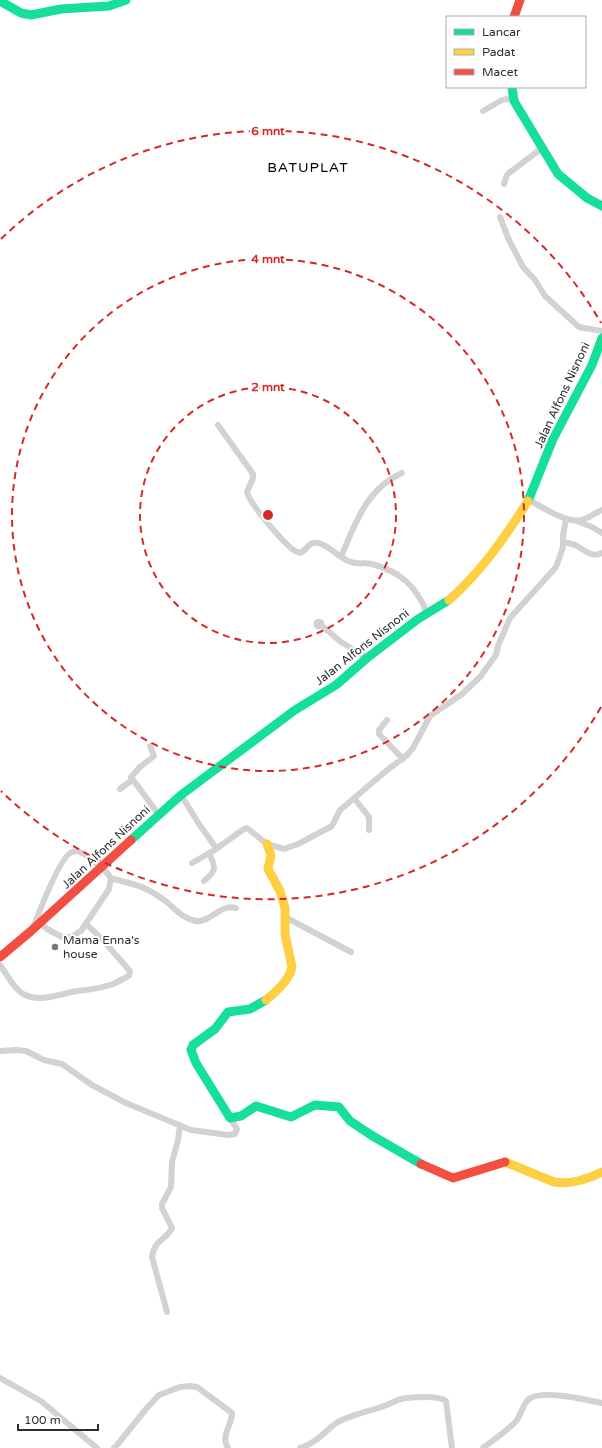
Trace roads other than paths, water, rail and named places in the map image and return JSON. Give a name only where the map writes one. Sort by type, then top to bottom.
[{"type":"street","points":[[0,2],[26,15],[32,15],[43,11],[64,7],[110,6],[126,0]]},
{"type":"street","points":[[514,16],[520,0]]},
{"type":"street","points":[[512,88],[513,98],[558,174],[587,198],[602,206]]},
{"type":"street","points":[[483,111],[502,100],[513,98]]},
{"type":"street","points":[[504,184],[507,175],[542,148]]},
{"type":"street","points":[[500,217],[508,238],[523,267],[535,280],[545,296],[579,327],[602,331]]},
{"type":"street","name":"Jalan Alfons Nisnoni","points":[[0,957],[31,932],[181,795],[295,710],[336,685],[367,658],[418,619],[456,594],[481,568],[505,538],[529,500],[553,439],[592,365],[602,339]]},
{"type":"street","points":[[218,425],[253,474],[253,478],[247,492],[251,502],[286,543],[295,551],[301,553],[309,545],[314,543],[322,544],[349,562],[355,564],[371,563],[394,572],[411,585],[422,601],[427,614]]},
{"type":"street","points":[[341,557],[366,503],[380,488],[402,473]]},
{"type":"street","points":[[529,500],[566,519],[583,519],[602,510]]},
{"type":"street","points":[[192,864],[237,832],[247,828],[268,844],[284,849],[298,844],[332,826],[340,810],[386,771],[403,759],[413,748],[430,716],[470,687],[489,666],[496,655],[498,646],[510,618],[556,567],[564,542],[563,536],[566,519]]},
{"type":"street","points":[[576,520],[602,533]]},
{"type":"street","points":[[564,542],[576,545],[591,554],[595,555],[602,553]]},
{"type":"street","points":[[322,626],[341,642],[367,658]]},
{"type":"street","points":[[387,720],[379,730],[379,734],[403,759]]},
{"type":"street","points":[[120,789],[132,780],[131,777],[140,767],[154,756],[150,746]]},
{"type":"street","points":[[132,780],[159,815]]},
{"type":"street","points":[[181,795],[216,848]]},
{"type":"street","points":[[354,798],[369,817],[369,830]]},
{"type":"street","points":[[0,1051],[26,1051],[44,1060],[62,1064],[92,1084],[126,1103],[197,1132],[232,1135],[236,1132],[237,1129],[199,1069],[191,1050],[193,1046],[215,1029],[228,1012],[247,1010],[262,1004],[291,972],[292,967],[285,934],[285,908],[280,891],[268,868],[271,855],[268,844]]},
{"type":"street","points":[[31,932],[62,861],[68,854],[80,852],[108,872],[111,878],[109,889],[81,931],[71,937],[67,937],[55,934],[40,923]]},
{"type":"street","points":[[204,881],[215,870],[209,853]]},
{"type":"street","points":[[111,878],[141,887],[167,902],[181,915],[196,921],[204,920],[223,909],[230,907],[236,908]]},
{"type":"street","points":[[285,918],[351,952]]},
{"type":"street","points":[[0,965],[21,992],[28,996],[41,997],[84,991],[113,984],[129,976],[130,971],[101,938],[86,924]]},
{"type":"street","points":[[230,1118],[242,1116],[256,1106],[291,1117],[313,1106],[334,1105],[340,1108],[350,1121],[371,1135],[428,1168],[453,1178],[504,1161],[560,1184],[577,1183],[602,1172]]},
{"type":"street","points":[[168,1312],[152,1257],[158,1242],[170,1232],[172,1228],[162,1208],[162,1204],[171,1187],[172,1162],[178,1140],[180,1125]]},
{"type":"street","points":[[0,1378],[42,1401],[96,1448]]},
{"type":"street","points":[[114,1448],[150,1405],[163,1393],[180,1387],[190,1386],[197,1387],[232,1413],[225,1438],[228,1448]]},
{"type":"street","points":[[483,1448],[516,1421],[526,1402],[534,1396],[561,1396],[602,1403]]},
{"type":"street","points":[[300,1448],[314,1442],[334,1425],[347,1418],[396,1401],[423,1397],[441,1398],[446,1400],[452,1448]]},
{"type":"place","name":"Mama Enna's house","points":[[55,947]]},
{"type":"district","name":"BATUPLAT","points":[[308,167]]}]
